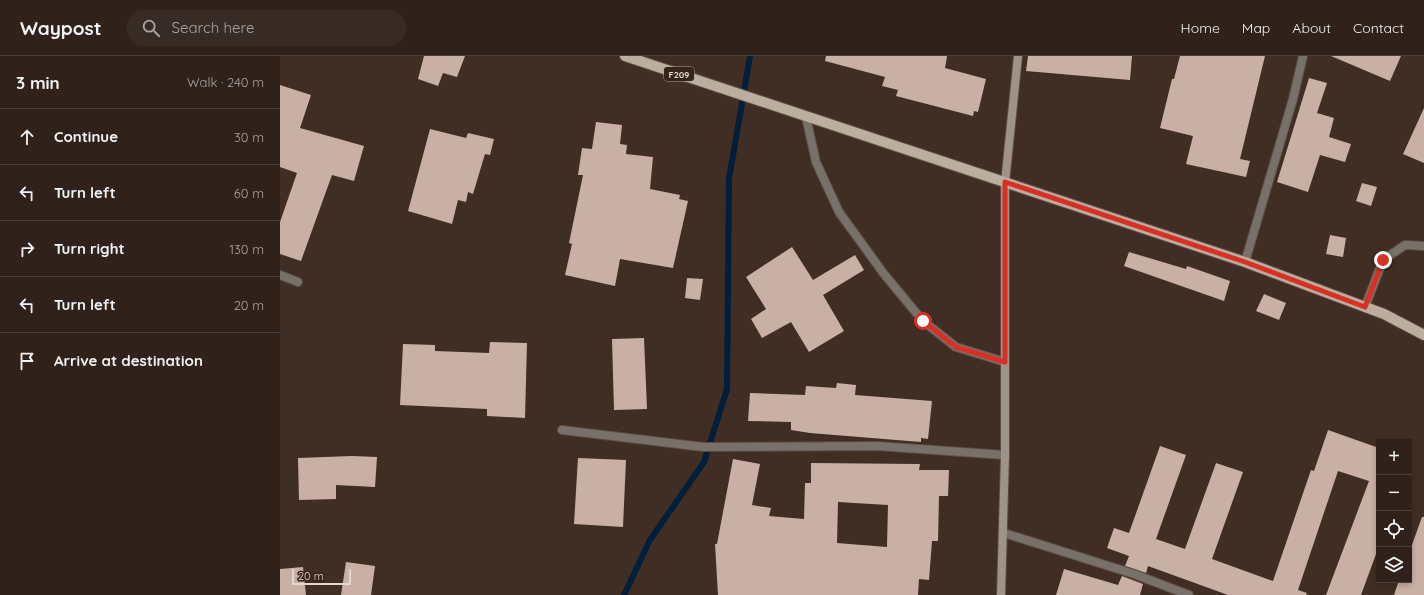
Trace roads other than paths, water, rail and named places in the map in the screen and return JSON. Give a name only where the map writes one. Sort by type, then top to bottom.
[{"type":"main road","name":"F209","points":[[625,56],[1245,262],[1384,314],[1424,335]]},
{"type":"main road","points":[[1001,595],[1004,533],[1005,455],[1005,182],[1018,56]]},
{"type":"street","points":[[1245,262],[1293,99],[1303,56]]},
{"type":"street","points":[[806,117],[816,162],[839,212],[884,274],[923,321],[956,347],[1005,362]]},
{"type":"street","points":[[1365,307],[1383,260],[1405,245],[1424,246]]},
{"type":"street","points":[[280,276],[298,282]]},
{"type":"street","points":[[562,430],[703,447],[876,446],[1005,455]]},
{"type":"street","points":[[1004,533],[1134,574],[1189,595]]},
{"type":"waterway","points":[[624,595],[650,540],[704,462],[727,389],[729,179],[750,56]]}]
